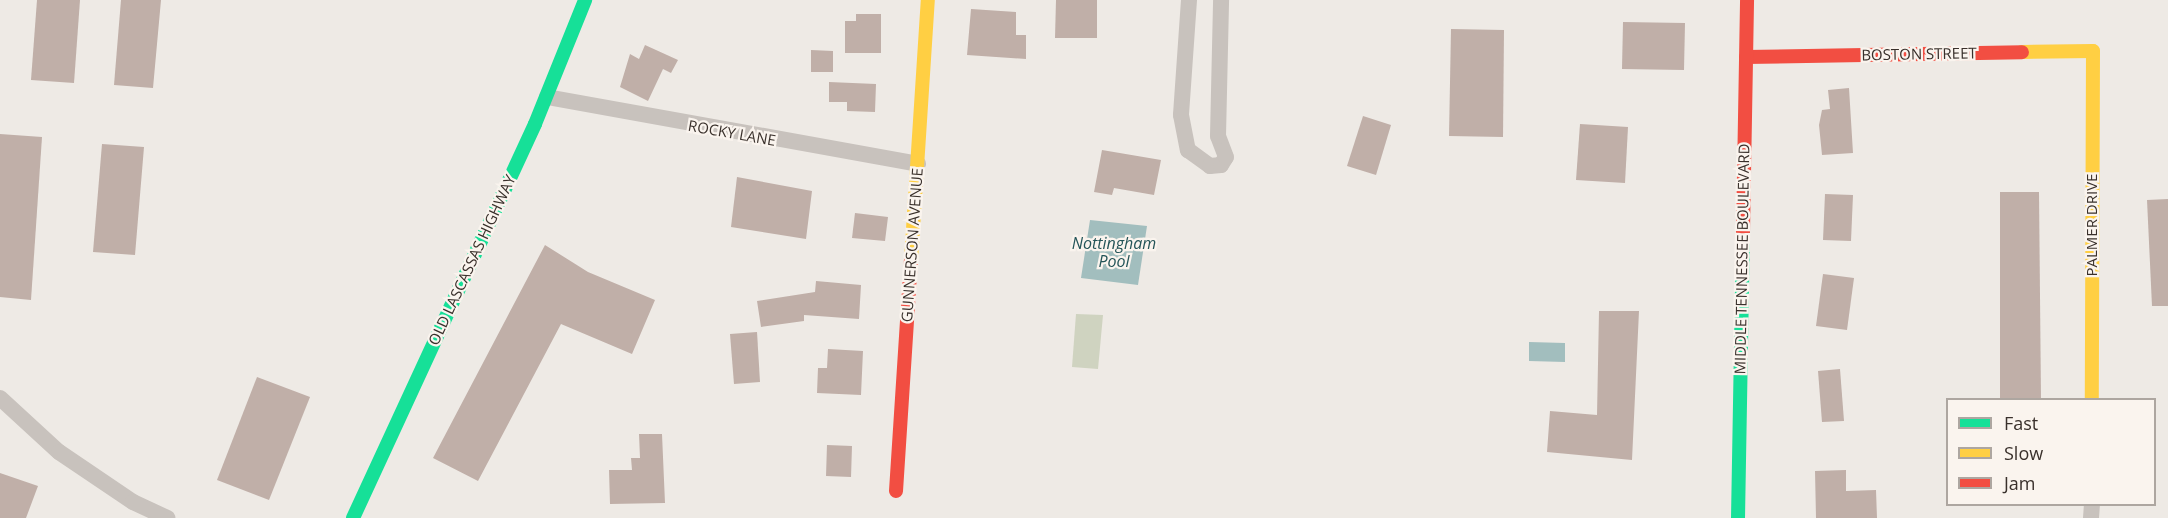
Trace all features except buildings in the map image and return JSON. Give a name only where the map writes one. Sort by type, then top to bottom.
[{"type":"street","name":"OLD LASCASSAS HIGHWAY","points":[[353,518],[547,97],[585,0]]},
{"type":"street","name":"GUNNERSON AVENUE","points":[[897,491],[928,0]]},
{"type":"street","points":[[1189,0],[1181,115],[1188,150],[1210,166],[1221,165],[1226,157],[1218,119],[1221,0]]},
{"type":"street","name":"MIDDLE TENNESSEE BOULEVARD","points":[[1738,518],[1747,0]]},
{"type":"street","name":"BOSTON STREET","points":[[1746,57],[2093,51]]},
{"type":"street","name":"PALMER DRIVE","points":[[2092,398],[2093,51]]},
{"type":"street","name":"ROCKY LANE","points":[[547,97],[918,164]]},
{"type":"street","points":[[0,398],[59,452],[133,502],[168,518]]},
{"type":"green space","points":[[1076,314],[1103,315],[1098,369],[1072,367]]},
{"type":"water","name":"Nottingham Pool","points":[[1090,220],[1147,226],[1138,285],[1081,278]]},
{"type":"water","points":[[1529,342],[1565,343],[1565,362],[1529,361]]},
{"type":"traffic: fast","points":[[353,518],[535,124],[585,0]]},
{"type":"traffic: fast","points":[[1738,518],[1743,232]]},
{"type":"traffic: slow","points":[[911,260],[928,0]]},
{"type":"traffic: slow","points":[[2022,52],[2093,51],[2092,398]]},
{"type":"traffic: jam","points":[[1743,232],[1747,0]]},
{"type":"traffic: jam","points":[[1746,57],[2022,52]]},
{"type":"traffic: jam","points":[[896,491],[911,260]]}]
